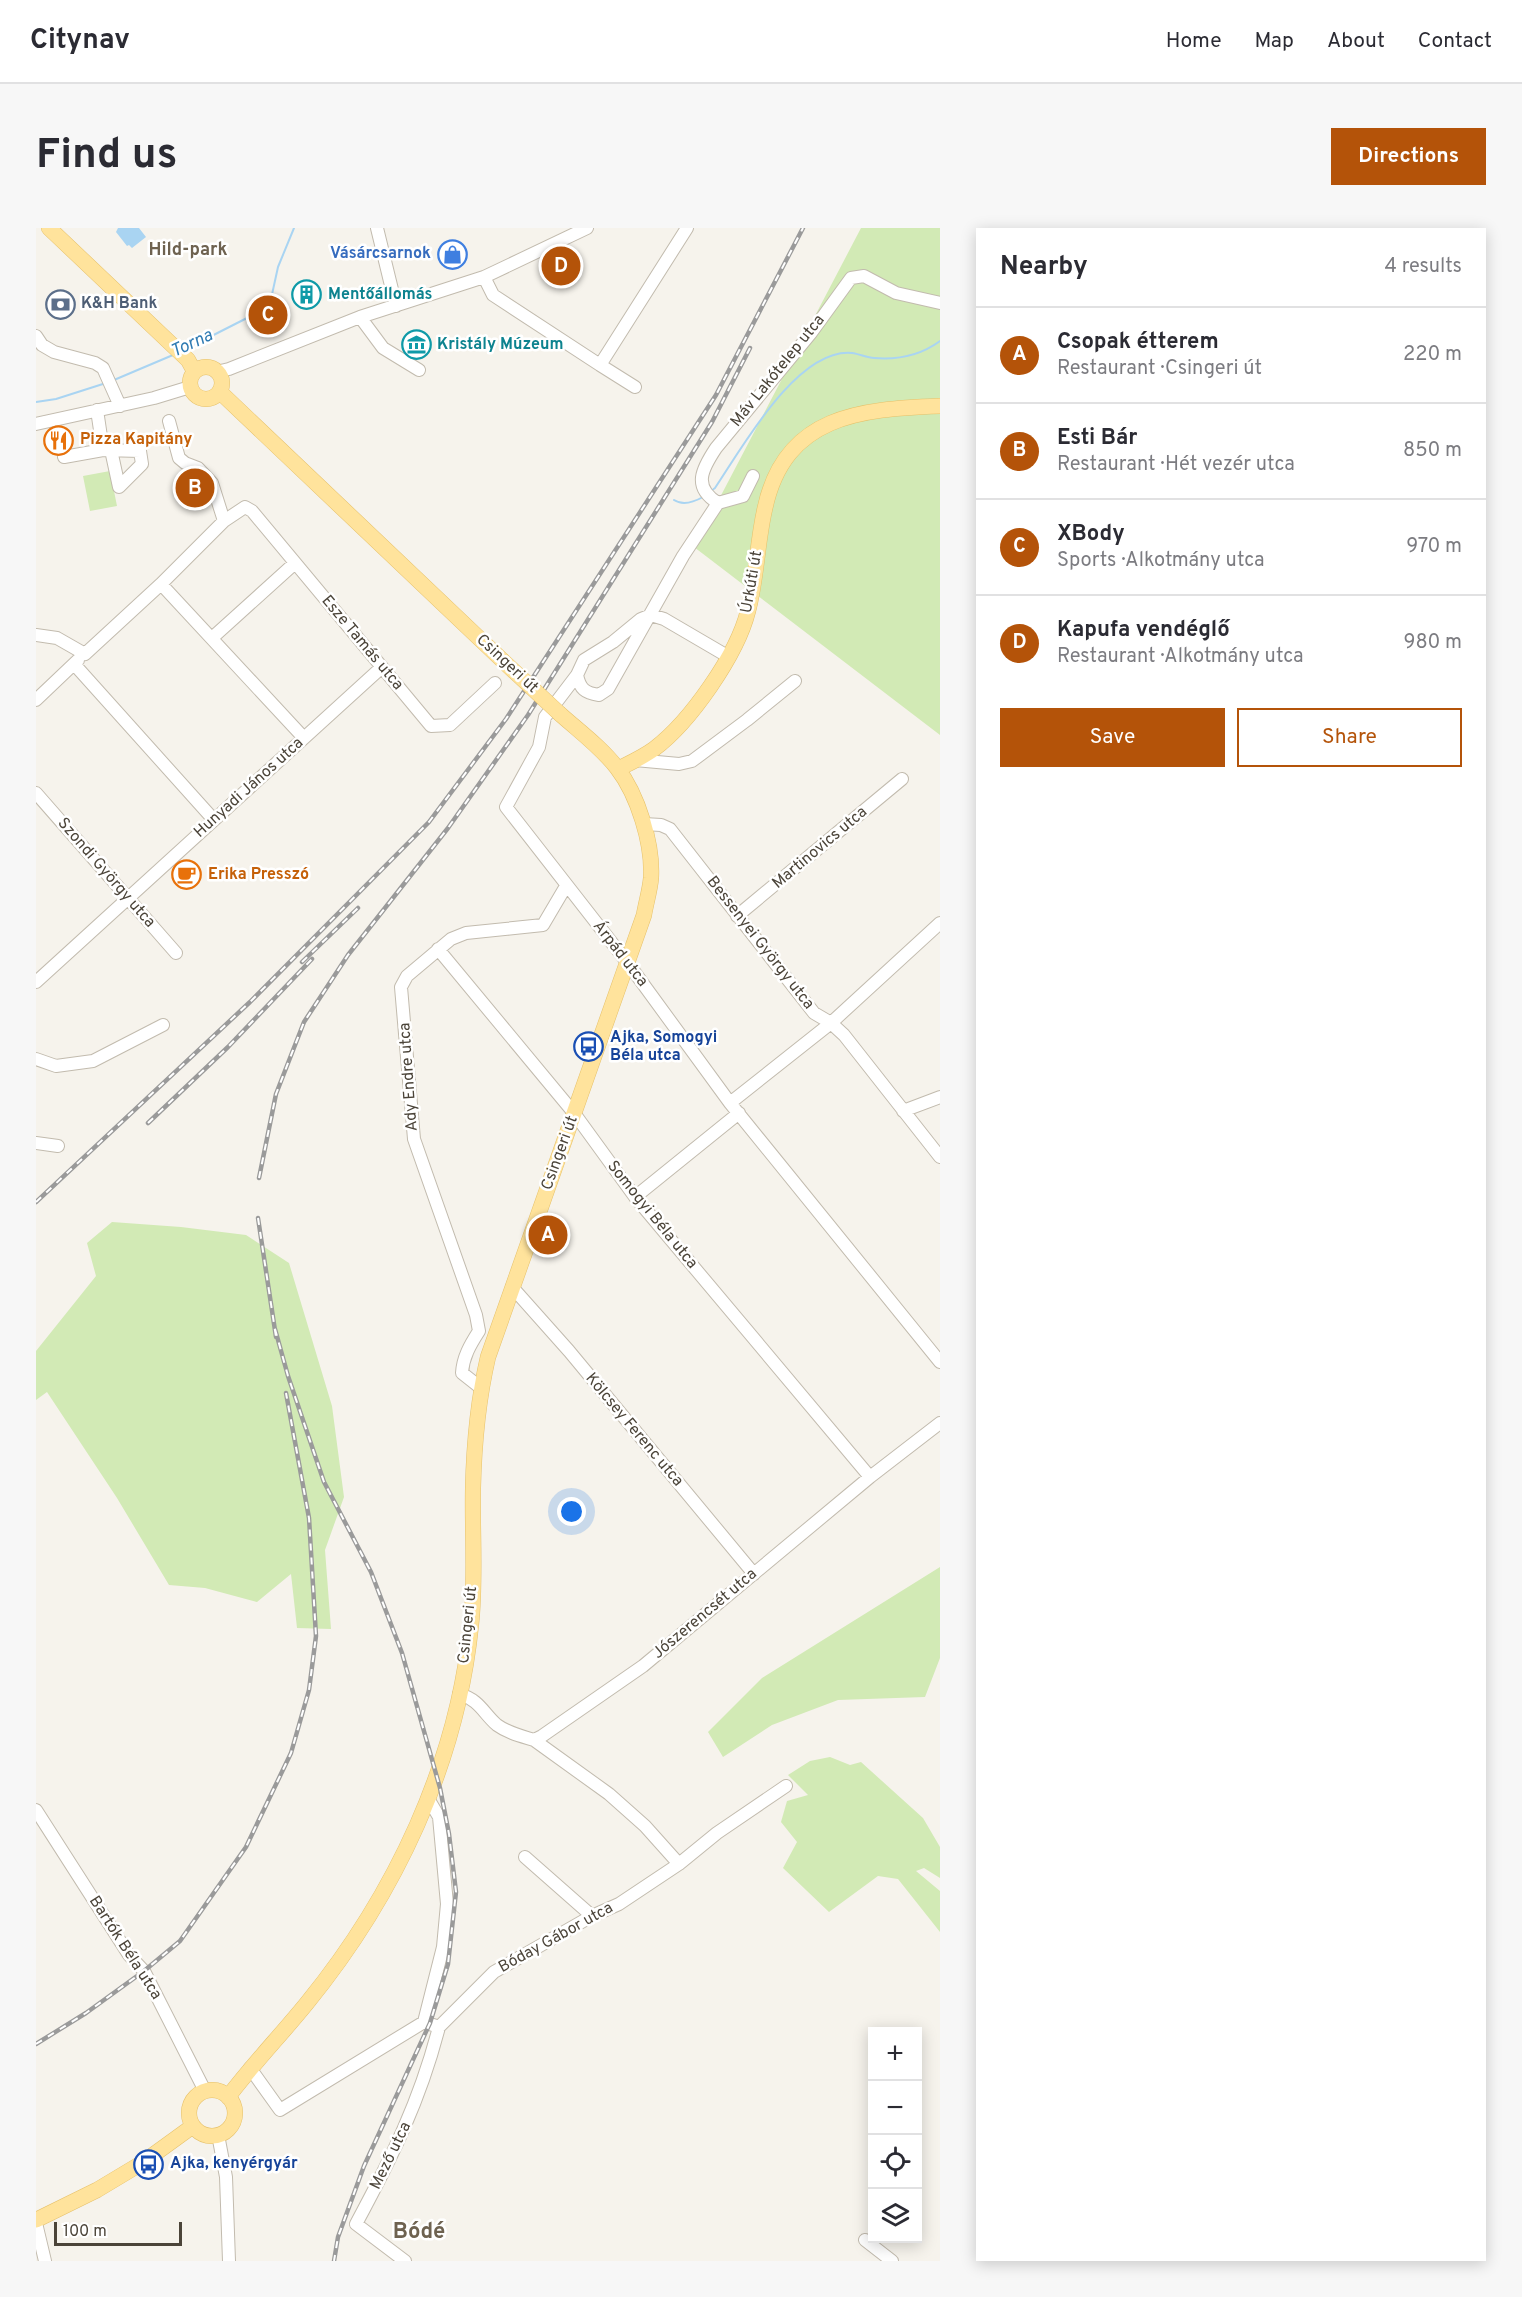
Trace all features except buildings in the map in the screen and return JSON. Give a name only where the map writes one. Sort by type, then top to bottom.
[{"type":"main road","points":[[49,228],[191,366],[216,372],[223,383],[220,392],[214,397],[204,398],[196,395],[190,387],[191,366]]},
{"type":"main road","name":"Csingeri út","points":[[220,392],[618,769],[630,790],[644,824],[650,852],[651,878],[644,915],[488,1358],[481,1388],[473,1486],[471,1624],[459,1694],[443,1758],[429,1800],[390,1882],[351,1943],[308,2002],[250,2068],[228,2097]]},
{"type":"main road","name":"Úrkúti út","points":[[618,769],[654,748],[675,729],[708,689],[729,657],[748,612],[769,491],[784,462],[807,436],[825,425],[856,414],[940,406]]},
{"type":"main road","points":[[204,2091],[217,2091],[228,2097],[234,2106],[235,2118],[230,2128],[214,2136],[202,2134],[193,2126],[190,2120],[190,2106],[193,2100],[204,2091]]},
{"type":"main road","points":[[36,2222],[142,2163],[193,2126]]},
{"type":"street","points":[[377,228],[396,306]]},
{"type":"street","points":[[216,372],[229,369],[360,317],[484,277],[586,228]]},
{"type":"street","points":[[600,365],[687,228]]},
{"type":"street","name":"Máv Lakótelep utca","points":[[718,503],[703,489],[702,474],[705,464],[812,333],[851,278],[864,276],[896,292],[940,303]]},
{"type":"street","points":[[484,277],[493,295],[635,387]]},
{"type":"street","points":[[360,317],[383,348],[418,370]]},
{"type":"street","points":[[36,336],[42,345],[54,352],[95,363],[103,368],[120,406]]},
{"type":"street","points":[[36,424],[154,398],[190,387]]},
{"type":"street","points":[[64,457],[107,450],[97,410]]},
{"type":"street","points":[[36,700],[225,521],[212,483],[198,468],[179,458],[169,421]]},
{"type":"street","points":[[729,657],[664,619],[651,615],[641,619],[613,642],[584,660],[577,675],[579,686],[583,691],[599,694],[608,689],[651,615],[683,556],[718,503],[743,496],[753,476]]},
{"type":"street","name":"Esze Tamás utca","points":[[225,521],[245,507],[252,511],[431,726],[450,725],[495,682]]},
{"type":"street","points":[[212,638],[296,563]]},
{"type":"street","points":[[161,584],[304,738]]},
{"type":"street","points":[[36,635],[57,638],[85,654]]},
{"type":"street","points":[[74,664],[214,820]]},
{"type":"street","name":"Hunyadi János utca","points":[[36,982],[382,667]]},
{"type":"street","name":"Árpád utca","points":[[577,675],[545,717],[539,747],[506,807],[627,962],[730,1103],[940,1362]]},
{"type":"street","points":[[634,760],[679,764],[692,760],[795,681]]},
{"type":"street","name":"Martinovics utca","points":[[737,916],[902,779]]},
{"type":"street","name":"Szondi György utca","points":[[36,793],[176,953]]},
{"type":"street","name":"Bessenyei György utca","points":[[644,824],[661,825],[670,829],[814,1013],[831,1023],[844,1035],[940,1157]]},
{"type":"street","name":"Ady Endre utca","points":[[481,1388],[462,1373],[468,1347],[479,1331],[476,1315],[414,1139],[401,987],[407,976],[451,939],[466,933],[543,925],[566,886]]},
{"type":"street","points":[[730,1103],[831,1023],[940,922]]},
{"type":"street","name":"Somogyi Béla utca","points":[[438,949],[574,1113],[635,1197],[870,1478]]},
{"type":"street","points":[[36,1059],[56,1066],[93,1061],[163,1024]]},
{"type":"street","points":[[903,1110],[940,1097]]},
{"type":"street","points":[[635,1197],[739,1113]]},
{"type":"street","points":[[36,1143],[58,1146]]},
{"type":"street","name":"Kölcsey Ferenc utca","points":[[512,1287],[569,1351],[754,1574]]},
{"type":"street","name":"Jószerencsét utca","points":[[534,1740],[586,1707],[643,1666],[940,1423]]},
{"type":"street","points":[[459,1694],[479,1704],[496,1724],[515,1735],[534,1740],[609,1794],[645,1826],[679,1864]]},
{"type":"street","name":"Bóday Gábor utca","points":[[439,2027],[494,1972],[592,1916],[619,1904],[679,1864],[717,1833],[786,1786]]},
{"type":"street","points":[[250,2068],[280,2110],[387,2047],[424,2022],[443,1947],[447,1904],[439,1817],[429,1800]]},
{"type":"street","name":"Bartók Béla utca","points":[[36,1810],[129,1955],[144,1971],[204,2091]]},
{"type":"street","points":[[525,1857],[592,1916]]},
{"type":"street","points":[[424,2022],[439,2027]]},
{"type":"street","name":"Mező utca","points":[[405,2261],[356,2224],[392,2157],[415,2106],[431,2060],[439,2027]]},
{"type":"street","points":[[220,2135],[227,2191],[229,2261]]},
{"type":"street","points":[[36,2222],[45,2261]]},
{"type":"street","points":[[865,2240],[892,2261]]},
{"type":"green space","points":[[861,228],[940,228],[940,735],[694,547]]},
{"type":"green space","points":[[110,471],[117,506],[90,511],[83,476]]},
{"type":"green space","points":[[112,1222],[246,1235],[289,1263],[332,1406],[344,1497],[325,1550],[331,1629],[297,1628],[291,1574],[257,1602],[205,1588],[169,1585],[117,1498],[47,1392],[36,1400],[36,1351],[96,1276],[87,1243]]},
{"type":"green space","points":[[940,1567],[940,1658],[925,1697],[838,1700],[772,1725],[723,1757],[708,1732],[762,1678]]},
{"type":"green space","points":[[830,1757],[850,1765],[861,1762],[923,1818],[940,1847],[940,1878],[924,1868],[916,1871],[940,1891],[940,1932],[898,1879],[878,1876],[829,1912],[783,1868],[797,1842],[781,1822],[787,1801],[808,1795],[788,1775],[810,1761]]},
{"type":"water","points":[[118,228],[139,228],[146,237],[132,248],[127,246],[116,232]]},
{"type":"waterway","name":"Torna","points":[[186,349],[247,318],[271,299],[278,267],[294,228]]},
{"type":"waterway","points":[[711,491],[773,404],[811,366],[831,356],[852,353],[871,358],[900,357],[925,350],[940,341]]},
{"type":"waterway","name":"Torna","points":[[114,380],[173,355]]},
{"type":"waterway","name":"Torna","points":[[36,402],[56,399],[106,383]]},
{"type":"waterway","points":[[674,500],[688,503],[703,497]]},
{"type":"railway","points":[[36,1202],[250,1002],[429,822],[506,719],[716,395],[803,228]]},
{"type":"railway","points":[[259,1178],[276,1094],[304,1022],[348,955],[448,828],[528,715],[712,422],[750,348]]},
{"type":"railway","points":[[302,962],[358,908]]},
{"type":"railway","points":[[148,1123],[228,1047],[312,959]]},
{"type":"railway","points":[[258,1218],[276,1337]]},
{"type":"railway","points":[[275,1329],[288,1376],[324,1482],[371,1572],[402,1653],[440,1788],[449,1834],[456,1892],[448,1964],[430,2023],[364,2166],[338,2237],[334,2261]]},
{"type":"railway","points":[[36,2044],[86,2013],[144,1971],[180,1941],[246,1847],[291,1753],[309,1690],[316,1636],[309,1518],[286,1393]]},
{"type":"place","name":"Vásárcsarnok","points":[[452,254]]},
{"type":"place","name":"Kapufa vendéglő","points":[[561,266]]},
{"type":"place","name":"Mentőállomás","points":[[307,295]]},
{"type":"place","name":"K&H Bank","points":[[60,304]]},
{"type":"place","name":"XBody","points":[[268,315]]},
{"type":"place","name":"Kristály Múzeum","points":[[416,345]]},
{"type":"place","name":"Pizza Kapitány","points":[[59,440]]},
{"type":"place","name":"Esti Bár","points":[[195,488]]},
{"type":"place","name":"Erika Presszó","points":[[187,875]]},
{"type":"place","name":"Ajka, Somogyi Béla utca","points":[[589,1047]]},
{"type":"place","name":"Csopak étterem","points":[[548,1235]]},
{"type":"place","name":"Ajka, kenyérgyár","points":[[149,2164]]},
{"type":"district","name":"Hild-park","points":[[188,250]]},
{"type":"district","name":"Bódé","points":[[419,2232]]}]
